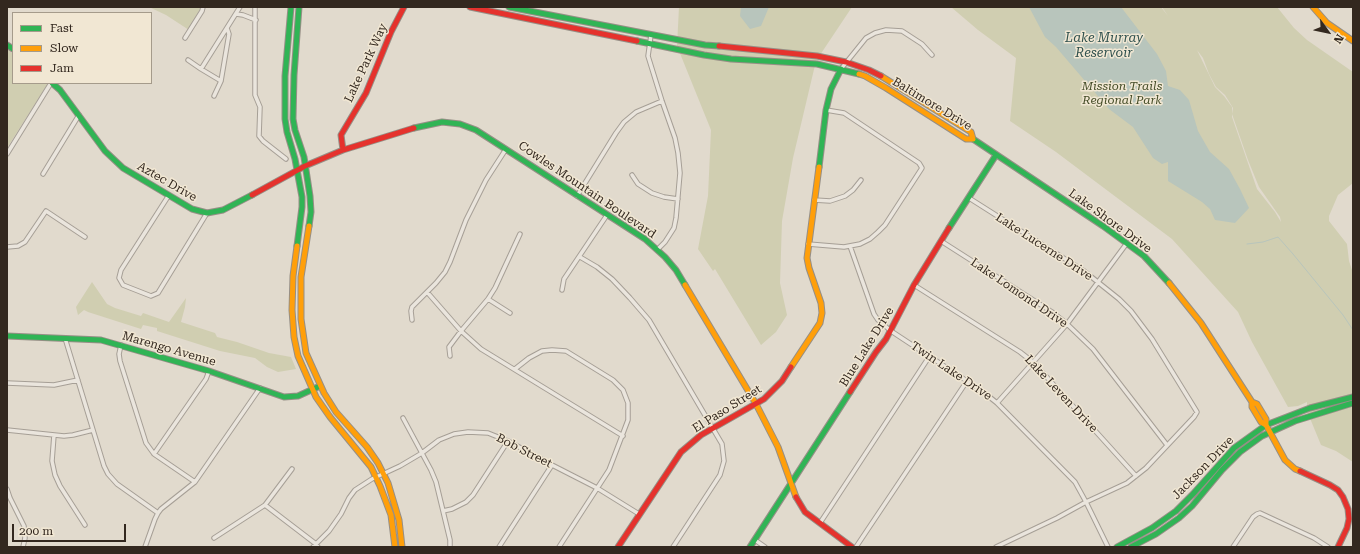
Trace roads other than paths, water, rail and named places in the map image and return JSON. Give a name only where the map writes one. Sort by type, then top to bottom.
[{"type":"main road","points":[[291,7],[285,76],[284,108],[287,132],[295,159],[301,168],[310,196],[311,212],[301,279],[301,319],[306,353],[320,386],[336,412],[370,452],[384,474],[393,497],[399,520],[402,547]]},
{"type":"main road","points":[[300,7],[294,75],[293,107],[301,168],[302,197],[302,212],[293,276],[292,310],[296,347],[298,356],[316,397],[330,417],[371,467],[388,507],[393,524],[395,547]]},
{"type":"main road","name":"Lake Park Way","points":[[343,150],[341,134],[366,93],[391,32],[404,7]]},
{"type":"main road","name":"Baltimore Drive","points":[[470,7],[704,55],[731,59],[817,64],[841,69],[865,76],[966,139],[973,139],[971,132],[890,81],[869,70],[846,62],[818,56],[705,45],[509,7]]},
{"type":"main road","points":[[1313,7],[1327,22],[1353,41]]},
{"type":"main road","name":"El Paso Street","points":[[618,547],[677,457],[691,443],[713,428],[756,404],[773,391],[782,381],[821,320],[821,303],[808,268],[808,244],[826,110],[831,89],[841,69]]},
{"type":"main road","name":"Aztec Drive","points":[[53,84],[60,90],[112,159],[123,168],[192,209],[207,213],[215,213],[223,210],[301,168]]},
{"type":"main road","points":[[284,108],[293,107]]},
{"type":"main road","name":"Cowles Mountain Boulevard","points":[[301,168],[343,150],[419,126],[442,122],[460,124],[476,130],[645,239],[676,270],[756,404],[778,447],[787,472],[790,486],[805,512],[852,547]]},
{"type":"main road","name":"Lake Shore Drive","points":[[973,139],[1104,226],[1144,256],[1167,280],[1188,306],[1252,402],[1252,407],[1262,422],[1266,425],[1285,460],[1295,469],[1338,490],[1343,497],[1348,509],[1349,519],[1347,528],[1338,547]]},
{"type":"main road","name":"Blue Lake Drive","points":[[750,547],[891,331],[914,285],[996,155]]},
{"type":"main road","name":"Marengo Avenue","points":[[7,336],[101,340],[209,371],[281,396],[298,396],[320,386]]},
{"type":"main road","points":[[296,347],[305,345]]},
{"type":"main road","name":"Jackson Drive","points":[[1117,547],[1152,528],[1176,511],[1234,448],[1266,425],[1290,414],[1353,397]]},
{"type":"main road","name":"Jackson Drive","points":[[1131,547],[1156,534],[1179,518],[1192,506],[1222,470],[1240,452],[1269,432],[1295,421],[1353,403]]},
{"type":"street","points":[[185,38],[202,11],[202,7]]},
{"type":"street","points":[[201,69],[240,7]]},
{"type":"street","points":[[255,7],[255,95],[260,107],[259,136],[263,141],[286,159]]},
{"type":"street","points":[[236,14],[256,20]]},
{"type":"street","points":[[214,96],[221,81],[229,34],[227,28]]},
{"type":"street","points":[[841,69],[866,38],[875,33],[886,30],[902,31],[922,44],[932,55]]},
{"type":"street","points":[[651,35],[648,56],[675,138],[680,173],[674,228],[666,242],[657,250]]},
{"type":"street","points":[[188,60],[221,81]]},
{"type":"street","points":[[7,154],[51,84]]},
{"type":"street","points":[[577,196],[624,122],[636,112],[662,101]]},
{"type":"street","points":[[808,244],[844,248],[860,244],[870,239],[885,225],[922,168],[919,162],[844,113],[826,110]]},
{"type":"street","points":[[43,174],[79,115]]},
{"type":"street","points":[[412,320],[410,311],[412,307],[436,283],[448,267],[466,220],[486,180],[506,149]]},
{"type":"street","points":[[632,175],[638,184],[652,193],[678,199]]},
{"type":"street","points":[[814,200],[830,201],[845,196],[853,190],[861,180]]},
{"type":"street","points":[[169,195],[121,270],[120,278],[123,284],[152,296],[158,293],[207,213]]},
{"type":"street","name":"Lake Lucerne Drive","points":[[969,198],[1084,271],[1120,300],[1131,311],[1152,339],[1196,412],[1194,417],[1167,445]]},
{"type":"street","points":[[7,246],[18,246],[25,242],[46,211],[85,237]]},
{"type":"street","points":[[562,290],[564,279],[607,215]]},
{"type":"street","points":[[450,356],[449,347],[488,299],[495,288],[520,234]]},
{"type":"street","name":"Lake Lomond Drive","points":[[941,241],[1052,312],[1067,324],[1093,349],[1167,445]]},
{"type":"street","points":[[997,402],[1034,363],[1067,324],[1127,243]]},
{"type":"street","name":"Twin Lake Drive","points":[[850,246],[874,314],[878,320],[891,331],[997,402],[1073,479],[1108,547]]},
{"type":"street","points":[[580,257],[597,267],[612,279],[649,320],[722,444],[724,461],[722,471],[716,483],[673,547]]},
{"type":"street","name":"Lake Leven Drive","points":[[914,285],[1020,352],[1034,363],[1136,476]]},
{"type":"street","points":[[427,292],[461,331],[482,349],[622,436]]},
{"type":"street","points":[[488,299],[510,313]]},
{"type":"street","points":[[65,338],[104,466],[110,477],[117,484],[158,514]]},
{"type":"street","points":[[121,345],[119,354],[120,361],[146,443],[154,454],[194,482]]},
{"type":"street","points":[[515,369],[537,353],[546,350],[557,350],[571,354],[613,380],[623,390],[627,398],[629,407],[628,420],[609,470],[559,547]]},
{"type":"street","points":[[820,524],[929,356]]},
{"type":"street","points":[[154,454],[206,379],[209,371]]},
{"type":"street","points":[[7,382],[54,385],[78,380]]},
{"type":"street","points":[[856,547],[967,381]]},
{"type":"street","points":[[145,547],[154,519],[161,509],[194,482],[260,388]]},
{"type":"street","points":[[403,418],[422,452],[436,482],[450,540],[450,547]]},
{"type":"street","points":[[7,430],[54,435],[73,435],[93,430]]},
{"type":"street","name":"Bob Street","points":[[313,547],[317,545],[329,531],[355,490],[422,452],[438,440],[461,433],[488,433],[508,441],[597,488],[639,514]]},
{"type":"street","points":[[54,435],[52,454],[55,475],[60,486],[85,525]]},
{"type":"street","points":[[443,511],[452,509],[466,502],[473,495],[508,441]]},
{"type":"street","points":[[996,547],[1086,502],[1116,489],[1136,476],[1167,445]]},
{"type":"street","points":[[499,547],[552,465]]},
{"type":"street","points":[[214,538],[265,505],[292,469]]},
{"type":"street","points":[[7,489],[24,526],[25,538],[23,547]]},
{"type":"street","points":[[265,505],[317,545]]},
{"type":"street","points":[[1233,547],[1253,517],[1260,513],[1314,538],[1328,547]]},
{"type":"street","points":[[755,540],[765,547]]},
{"type":"water","points":[[741,7],[769,7],[761,26],[750,29],[740,16]]},
{"type":"water","name":"Lake Murray Reservoir","points":[[1029,7],[1121,7],[1157,54],[1166,71],[1168,86],[1180,90],[1189,100],[1198,131],[1210,152],[1229,169],[1240,189],[1249,208],[1235,223],[1215,220],[1210,209],[1202,202],[1168,181],[1168,162],[1162,164],[1153,158],[1133,127],[1109,109],[1056,47],[1045,37]]},
{"type":"waterway","points":[[1247,244],[1263,242],[1278,237],[1343,315],[1353,330]]},
{"type":"park label","name":"Mission Trails Regional Park","points":[[1122,93]]}]
